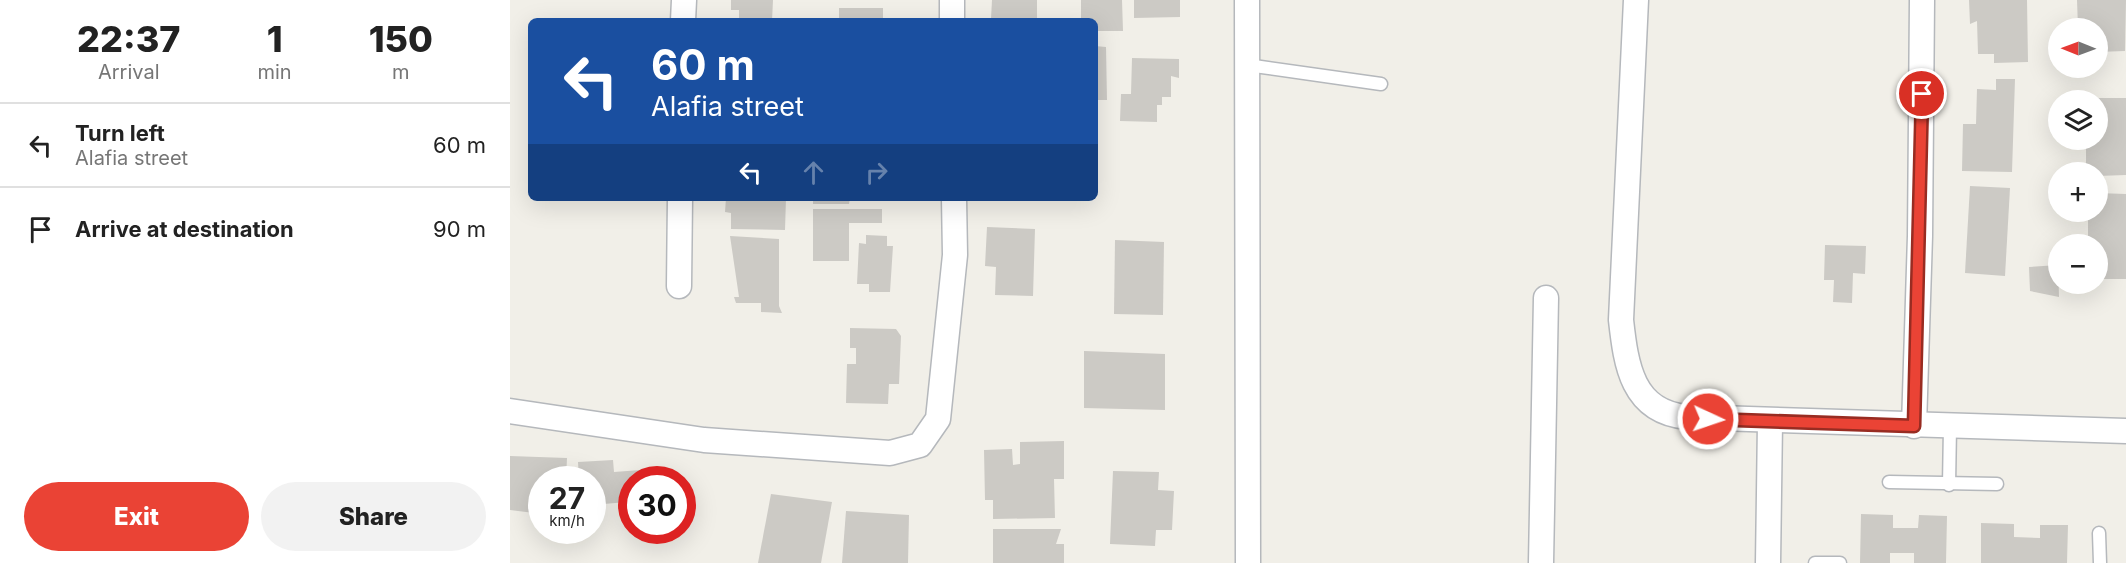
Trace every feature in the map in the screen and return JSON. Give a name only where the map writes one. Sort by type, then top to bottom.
[{"type":"street","points":[[683,18],[684,0]]},
{"type":"street","points":[[951,0],[952,18]]},
{"type":"street","points":[[1247,0],[1248,563]]},
{"type":"street","points":[[1636,0],[1621,320],[1626,362],[1636,385],[1651,404],[1668,416],[1770,422],[2126,431]]},
{"type":"street","points":[[1914,426],[1920,236],[1922,0]]},
{"type":"street","points":[[679,286],[680,201]]},
{"type":"street","points":[[510,411],[704,440],[890,453],[920,445],[938,419],[955,255],[954,201]]},
{"type":"street","points":[[1541,563],[1546,298]]},
{"type":"street","points":[[1768,563],[1770,422]]},
{"type":"lane","points":[[1247,65],[1381,84]]},
{"type":"lane","points":[[1949,484],[1950,427]]},
{"type":"lane","points":[[1889,482],[1997,484]]},
{"type":"lane","points":[[2099,533],[2100,563]]},
{"type":"lane","points":[[1815,563],[1840,563]]},
{"type":"building","points":[[731,0],[773,0],[772,18],[739,18],[739,10],[731,10]]},
{"type":"building","points":[[992,0],[1037,0],[1037,18],[991,18]]},
{"type":"building","points":[[1081,0],[1122,0],[1123,31],[1098,31],[1098,18],[1081,18]]},
{"type":"building","points":[[1134,0],[1180,0],[1180,17],[1134,18]]},
{"type":"building","points":[[1969,0],[2027,0],[2028,62],[1994,63],[1994,54],[1978,54],[1977,21],[1970,24]]},
{"type":"building","points":[[2077,0],[2126,0],[2125,51],[2108,52],[2108,18],[2078,18]]},
{"type":"building","points":[[839,8],[883,8],[883,18],[839,18]]},
{"type":"building","points":[[1098,46],[1106,47],[1107,100],[1098,100]]},
{"type":"building","points":[[1132,58],[1179,59],[1179,78],[1171,76],[1171,97],[1162,97],[1162,105],[1157,105],[1157,122],[1120,121],[1121,94],[1131,94]]},
{"type":"building","points":[[1996,79],[2015,79],[2012,172],[1962,171],[1963,124],[1976,124],[1977,89],[1996,90]]},
{"type":"building","points":[[2108,98],[2126,98],[2126,175],[2108,176],[2108,162],[2086,162],[2086,150],[2108,150]]},
{"type":"building","points":[[1970,186],[2010,188],[2005,276],[1965,273]]},
{"type":"building","points":[[2108,193],[2126,194],[2126,279],[2108,279],[2108,234],[2088,234],[2088,222],[2108,222]]},
{"type":"building","points":[[726,201],[786,201],[785,230],[731,229],[731,213],[725,212]]},
{"type":"building","points":[[813,201],[850,201],[849,204],[813,204]]},
{"type":"building","points":[[813,209],[882,209],[882,223],[849,223],[849,261],[813,261]]},
{"type":"building","points":[[987,227],[1035,229],[1033,296],[995,295],[996,267],[985,266]]},
{"type":"building","points":[[866,235],[887,236],[887,246],[893,246],[890,292],[869,292],[869,284],[857,284],[859,243],[866,244]]},
{"type":"building","points":[[730,236],[779,239],[779,306],[782,313],[761,312],[761,303],[736,303],[734,297],[739,297]]},
{"type":"building","points":[[1115,240],[1164,242],[1163,315],[1114,314]]},
{"type":"building","points":[[1825,245],[1866,246],[1865,274],[1853,273],[1852,303],[1833,302],[1834,280],[1824,280]]},
{"type":"building","points":[[2048,266],[2048,294],[2059,294],[2059,297],[2030,291],[2029,267]]},
{"type":"building","points":[[850,328],[896,329],[901,336],[899,384],[889,384],[888,404],[846,403],[847,364],[856,364],[856,348],[850,348]]},
{"type":"building","points":[[1084,351],[1165,354],[1165,410],[1084,408]]},
{"type":"building","points":[[1064,441],[1064,479],[1054,479],[1055,518],[993,519],[993,500],[985,500],[984,450],[1012,449],[1013,465],[1020,464],[1020,442]]},
{"type":"building","points":[[510,456],[567,458],[567,466],[528,466],[528,512],[510,510]]},
{"type":"building","points":[[613,460],[614,472],[618,472],[618,503],[606,504],[606,466],[578,466],[578,462]]},
{"type":"building","points":[[1113,471],[1159,472],[1158,490],[1174,491],[1172,530],[1156,530],[1155,546],[1110,544]]},
{"type":"building","points":[[771,494],[832,502],[821,563],[758,563]]},
{"type":"building","points":[[846,511],[909,515],[908,563],[842,563]]},
{"type":"building","points":[[1861,514],[1893,515],[1893,528],[1918,528],[1919,515],[1947,516],[1946,563],[1914,563],[1914,553],[1890,553],[1890,563],[1860,563]]},
{"type":"building","points":[[1981,523],[2014,524],[2014,537],[2040,538],[2040,525],[2068,525],[2067,563],[1981,563]]},
{"type":"building","points":[[993,529],[1061,529],[1056,544],[1064,544],[1064,563],[993,563]]},
{"type":"route","points":[[1708,419],[1914,426],[1922,94]]}]
